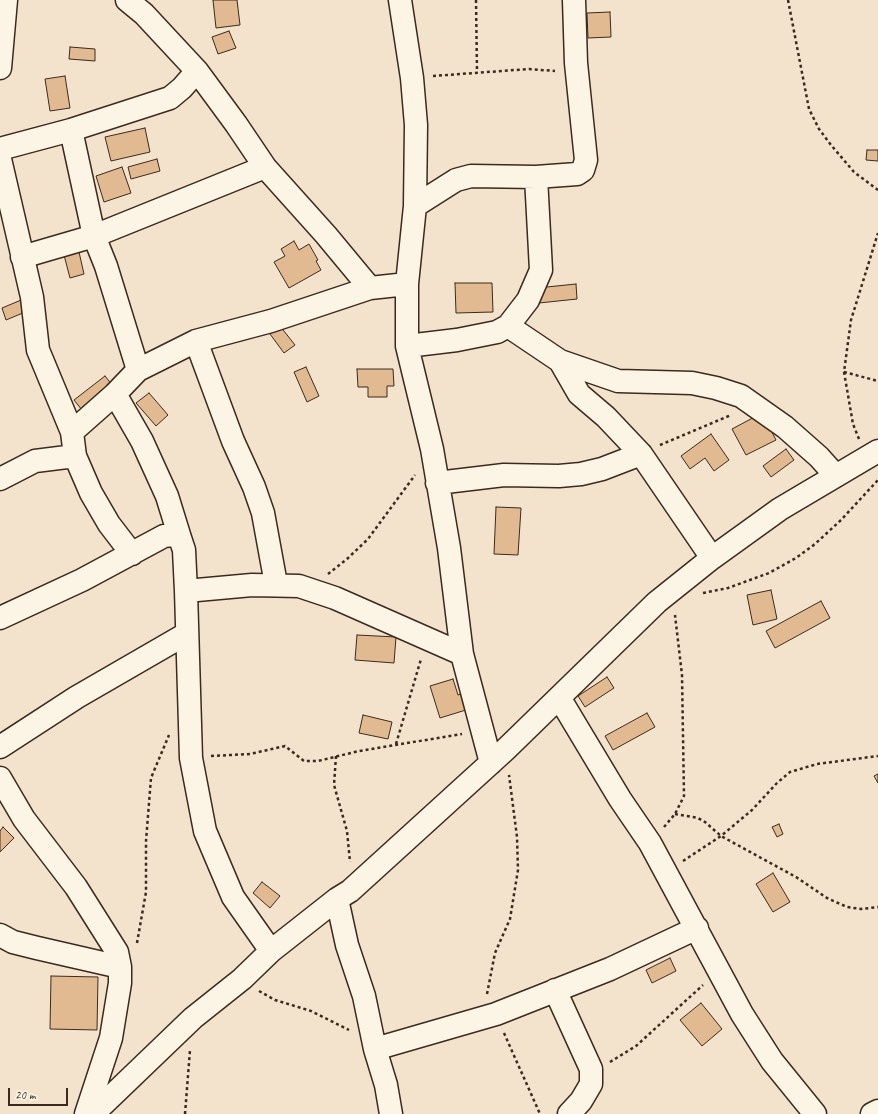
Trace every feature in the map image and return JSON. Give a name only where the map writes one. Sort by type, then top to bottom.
[{"type":"street","points":[[0,68],[6,0]]},
{"type":"street","points":[[127,0],[144,14],[197,71],[265,167],[317,224],[370,288]]},
{"type":"street","points":[[400,0],[412,78],[416,125],[415,206],[407,284],[407,346],[432,449],[449,548],[462,654],[482,731],[498,757]]},
{"type":"street","points":[[415,206],[451,182],[471,176],[536,177],[577,174],[583,170],[586,160],[576,63],[574,0]]},
{"type":"street","points":[[0,149],[71,130],[170,98],[182,88],[197,71]]},
{"type":"street","points":[[71,130],[94,236],[106,266],[138,370]]},
{"type":"street","points":[[0,159],[32,297],[38,350],[72,432],[75,456],[91,493],[109,524],[132,554]]},
{"type":"street","points":[[22,257],[94,236],[265,167]]},
{"type":"street","points":[[407,346],[457,340],[496,332],[508,326],[528,300],[541,270],[536,177]]},
{"type":"street","points":[[72,432],[115,394],[138,370],[196,341],[271,321],[370,288],[407,284]]},
{"type":"street","points":[[508,326],[560,361],[618,381],[692,383],[716,388],[741,396],[755,404],[786,427],[819,457],[836,476]]},
{"type":"street","points":[[196,341],[233,441],[264,513],[276,584]]},
{"type":"street","points":[[560,361],[579,394],[606,417],[641,454],[712,558]]},
{"type":"street","points":[[115,394],[142,441],[167,496],[184,550],[190,758],[205,831],[234,897],[271,951]]},
{"type":"street","points":[[437,483],[504,475],[559,476],[581,474],[602,469],[641,454]]},
{"type":"street","points":[[0,479],[35,461],[75,456]]},
{"type":"street","points":[[93,1114],[192,1018],[242,979],[271,951],[344,895],[498,757],[560,699],[657,602],[712,558],[780,509],[836,476],[874,458]]},
{"type":"street","points":[[0,618],[82,580],[164,536],[173,535],[180,538]]},
{"type":"street","points":[[186,591],[276,584],[299,586],[335,598],[462,654]]},
{"type":"street","points":[[0,747],[77,698],[186,634]]},
{"type":"street","points":[[560,699],[620,800],[650,843],[742,1014],[806,1111]]},
{"type":"street","points":[[0,778],[24,819],[76,887],[117,952],[120,967],[120,983],[111,1038],[86,1114]]},
{"type":"street","points":[[344,895],[347,945],[364,996],[375,1046],[386,1085],[391,1114]]},
{"type":"street","points":[[375,1046],[489,1016],[610,969],[697,928]]},
{"type":"street","points":[[0,935],[13,942],[120,967]]},
{"type":"street","points":[[555,990],[591,1069],[591,1084],[581,1101],[569,1114]]},
{"type":"street","points":[[872,1114],[878,1111]]},
{"type":"path","points":[[476,0],[477,72]]},
{"type":"path","points":[[788,0],[809,109],[819,129],[831,145],[854,172],[878,190]]},
{"type":"path","points":[[412,78],[529,69],[557,71],[576,63]]},
{"type":"path","points":[[874,458],[853,424],[844,372],[851,320],[878,233]]},
{"type":"path","points":[[844,372],[878,381]]},
{"type":"path","points":[[641,454],[680,435],[715,422],[755,404]]},
{"type":"path","points":[[299,586],[329,573],[368,538],[397,501],[432,449]]},
{"type":"path","points":[[697,594],[728,588],[768,573],[796,558],[815,544],[841,520],[878,480]]},
{"type":"path","points":[[650,843],[675,814],[684,796],[682,675],[675,614]]},
{"type":"path","points":[[396,744],[428,640]]},
{"type":"path","points":[[136,947],[146,892],[146,841],[151,778],[165,742],[172,731]]},
{"type":"path","points":[[190,758],[250,754],[285,746],[304,761],[318,761],[396,744],[482,731]]},
{"type":"path","points":[[336,756],[334,785],[349,844],[344,895]]},
{"type":"path","points":[[666,872],[721,836],[752,810],[777,783],[790,772],[818,764],[878,756]]},
{"type":"path","points":[[498,757],[517,837],[518,870],[514,903],[510,919],[494,953],[489,1016],[540,1114]]},
{"type":"path","points":[[675,814],[698,818],[712,826],[721,836],[796,877],[827,898],[847,907],[861,909],[878,907]]},
{"type":"path","points":[[591,1069],[622,1056],[636,1046],[674,1013],[698,989],[720,973]]},
{"type":"path","points":[[242,979],[275,1000],[311,1011],[375,1046]]},
{"type":"path","points":[[186,1114],[192,1018]]},
{"type":"building","points":[[213,0],[237,0],[240,25],[216,28]]},
{"type":"building","points":[[610,12],[611,37],[588,38],[587,13]]},
{"type":"building","points":[[229,31],[236,48],[218,54],[212,37]]},
{"type":"building","points":[[70,47],[95,49],[95,61],[69,59]]},
{"type":"building","points":[[65,76],[70,108],[50,111],[45,79]]},
{"type":"building","points":[[145,128],[150,152],[111,161],[105,137]]},
{"type":"building","points":[[867,150],[878,150],[878,161],[866,160]]},
{"type":"building","points":[[157,159],[160,171],[131,179],[128,167]]},
{"type":"building","points":[[122,167],[131,193],[104,202],[96,176]]},
{"type":"building","points":[[294,241],[299,250],[309,244],[318,260],[316,261],[321,270],[289,288],[274,262],[285,256],[281,249]]},
{"type":"building","points":[[79,252],[84,274],[70,278],[64,255]]},
{"type":"building","points":[[455,283],[492,283],[493,312],[456,313]]},
{"type":"building","points":[[576,284],[577,299],[539,303],[537,288]]},
{"type":"building","points":[[26,298],[30,310],[6,320],[2,308]]},
{"type":"building","points":[[280,326],[295,345],[284,353],[270,334]]},
{"type":"building","points":[[306,367],[319,396],[307,402],[294,372]]},
{"type":"building","points":[[357,369],[393,369],[394,386],[387,386],[387,397],[368,397],[368,387],[358,387]]},
{"type":"building","points":[[105,376],[113,386],[82,410],[74,400]]},
{"type":"building","points":[[149,393],[168,415],[156,426],[136,403]]},
{"type":"building","points":[[762,413],[776,440],[746,455],[732,429]]},
{"type":"building","points":[[711,434],[729,460],[714,471],[705,458],[690,469],[681,456]]},
{"type":"building","points":[[786,449],[794,460],[771,477],[763,466]]},
{"type":"building","points":[[496,507],[521,508],[518,555],[494,554]]},
{"type":"building","points":[[771,590],[777,619],[753,625],[747,595]]},
{"type":"building","points":[[821,601],[830,618],[775,648],[766,631]]},
{"type":"building","points":[[357,635],[396,637],[394,663],[355,660]]},
{"type":"building","points":[[607,677],[614,688],[585,707],[578,696]]},
{"type":"building","points":[[453,679],[458,695],[464,693],[469,709],[440,718],[430,686]]},
{"type":"building","points":[[647,713],[655,727],[613,750],[605,736]]},
{"type":"building","points":[[363,715],[392,722],[388,739],[359,733]]},
{"type":"building","points":[[878,774],[878,783],[874,776]]},
{"type":"building","points":[[779,824],[783,834],[777,837],[772,827]]},
{"type":"building","points":[[3,827],[14,838],[0,852],[0,831]]},
{"type":"building","points":[[773,873],[790,902],[773,912],[756,884]]},
{"type":"building","points":[[262,882],[280,896],[270,908],[253,893]]},
{"type":"building","points":[[670,958],[676,971],[652,983],[646,970]]},
{"type":"building","points":[[51,976],[98,977],[97,1030],[50,1029]]},
{"type":"building","points":[[701,1003],[722,1029],[702,1046],[680,1020]]}]
